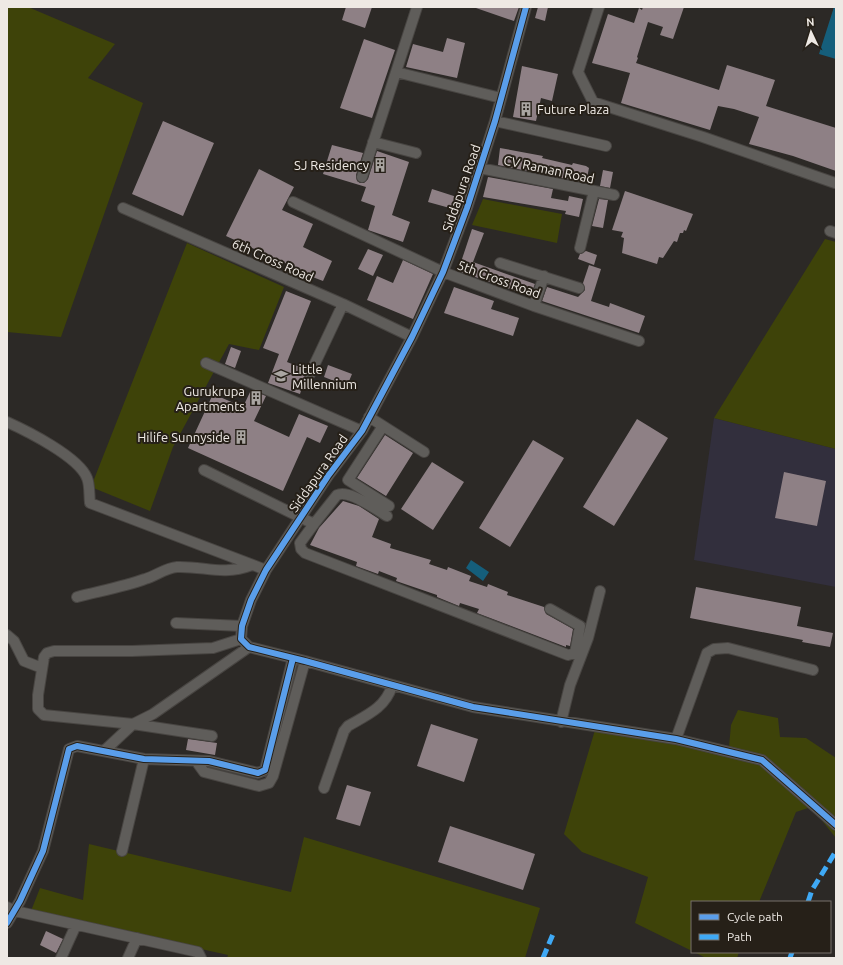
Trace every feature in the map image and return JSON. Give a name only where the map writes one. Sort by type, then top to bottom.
[{"type":"street","points":[[362,176],[417,7]]},
{"type":"street","name":"Siddapura Road","points":[[241,639],[242,626],[251,600],[266,570],[301,517],[362,431],[412,337],[444,272],[495,121],[526,7]]},
{"type":"street","points":[[599,7],[578,72],[593,102],[703,137],[835,183]]},
{"type":"street","points":[[396,72],[501,98]]},
{"type":"street","points":[[495,121],[606,146]]},
{"type":"street","points":[[373,142],[416,153]]},
{"type":"street","name":"CV Raman Road","points":[[480,168],[614,195]]},
{"type":"street","points":[[580,248],[594,191]]},
{"type":"street","name":"5th Cross Road","points":[[293,202],[444,272],[534,306],[639,341]]},
{"type":"street","name":"6th Cross Road","points":[[123,208],[343,304],[412,337]]},
{"type":"street","points":[[500,263],[579,288]]},
{"type":"street","points":[[534,306],[544,276]]},
{"type":"street","points":[[310,374],[343,304]]},
{"type":"street","points":[[206,363],[362,431]]},
{"type":"street","points":[[369,417],[424,452]]},
{"type":"street","points":[[7,422],[30,432],[77,465],[87,478],[90,503],[266,570]]},
{"type":"street","points":[[383,426],[348,480],[388,511],[341,493],[337,495],[300,543],[301,549],[305,553],[568,655],[572,655],[575,653],[580,626],[550,609]]},
{"type":"street","points":[[204,470],[314,524]]},
{"type":"street","points":[[77,597],[141,581],[166,570],[176,568],[221,571],[237,570],[252,565]]},
{"type":"street","points":[[561,722],[570,685],[588,638],[600,591]]},
{"type":"street","points":[[176,623],[242,626]]},
{"type":"street","points":[[7,635],[14,641],[24,661],[42,668]]},
{"type":"street","points":[[212,736],[132,724],[44,715],[38,709],[38,695],[44,657],[47,653],[54,651],[132,652],[213,648],[241,639],[249,647],[473,707],[676,739],[762,760],[836,825]]},
{"type":"street","points":[[104,751],[132,724],[154,714],[249,647]]},
{"type":"street","points":[[676,739],[707,653],[714,649],[728,648],[813,670]]},
{"type":"street","points":[[7,923],[11,909],[43,851],[69,749],[77,746],[144,759],[209,761],[258,774],[265,770],[293,658]]},
{"type":"street","points":[[196,761],[204,772],[259,786],[269,783],[273,776],[305,661]]},
{"type":"street","points":[[324,788],[344,731],[348,726],[382,705],[389,697],[392,686]]},
{"type":"street","points":[[122,851],[144,759]]},
{"type":"street","points":[[11,909],[198,952],[201,958]]},
{"type":"street","points":[[61,958],[76,925]]},
{"type":"street","points":[[128,958],[137,938]]},
{"type":"shaded area","points":[[714,418],[836,449],[836,587],[694,560]]},
{"type":"green space","points":[[7,7],[28,7],[115,44],[88,78],[143,103],[61,337],[7,332]]},
{"type":"green space","points":[[483,199],[562,214],[557,243],[472,225]]},
{"type":"green space","points":[[825,239],[836,242],[836,449],[714,418]]},
{"type":"green space","points":[[187,243],[284,287],[259,350],[229,344],[173,447],[150,511],[91,487]]},
{"type":"green space","points":[[738,710],[778,718],[780,737],[806,738],[836,758],[836,838],[811,807],[796,812],[759,901],[691,901],[691,951],[635,923],[648,877],[582,852],[564,834],[595,730],[729,747],[731,725]]},
{"type":"green space","points":[[304,837],[540,908],[525,958],[227,958],[228,955],[31,911],[40,888],[83,900],[89,844],[291,892]]},
{"type":"green space","points":[[696,953],[739,953],[737,958],[706,958]]},
{"type":"water","points":[[834,7],[836,7],[836,59],[819,54]]},
{"type":"water","points":[[471,560],[489,572],[483,581],[466,568]]},
{"type":"building","points":[[346,7],[372,7],[365,28],[342,20]]},
{"type":"building","points":[[519,7],[514,21],[476,8]]},
{"type":"building","points":[[538,7],[548,7],[545,21],[535,18]]},
{"type":"building","points":[[643,7],[684,7],[673,39],[660,35],[663,27],[648,22],[636,63],[719,90],[727,65],[775,80],[766,106],[836,128],[836,171],[793,156],[749,144],[759,117],[734,109],[718,106],[710,130],[621,103],[630,73],[592,63],[608,14],[634,23],[639,8],[642,10]]},
{"type":"building","points":[[447,38],[465,43],[457,78],[406,67],[413,44],[443,52]]},
{"type":"building","points":[[364,39],[395,50],[372,118],[340,108]]},
{"type":"building","points":[[522,66],[558,74],[552,101],[541,98],[536,121],[513,117]]},
{"type":"building","points":[[163,121],[214,143],[183,216],[132,194]]},
{"type":"building","points":[[332,145],[363,153],[356,175],[357,181],[360,183],[364,183],[368,179],[377,151],[409,162],[392,215],[410,222],[403,242],[368,230],[375,206],[361,201],[366,187],[323,174]]},
{"type":"building","points":[[500,148],[543,156],[542,158],[572,165],[573,163],[586,166],[589,168],[586,183],[498,165]]},
{"type":"building","points":[[259,169],[294,187],[282,210],[313,224],[303,247],[332,261],[323,281],[297,271],[298,269],[226,236]]},
{"type":"building","points":[[603,170],[613,172],[610,188],[600,186]]},
{"type":"building","points":[[488,177],[553,189],[551,198],[568,201],[569,196],[583,199],[579,217],[565,214],[566,211],[483,197]]},
{"type":"building","points":[[432,189],[460,198],[457,210],[428,202]]},
{"type":"building","points":[[625,191],[693,214],[686,231],[684,230],[683,233],[680,233],[677,242],[674,241],[663,258],[659,257],[657,264],[622,253],[624,238],[621,237],[623,232],[612,230]]},
{"type":"building","points":[[599,199],[608,200],[603,228],[592,226]]},
{"type":"building","points":[[472,229],[484,233],[473,262],[535,284],[530,296],[458,271]]},
{"type":"building","points":[[368,249],[383,255],[373,276],[358,269]]},
{"type":"building","points":[[586,251],[597,255],[594,265],[578,259],[580,254]]},
{"type":"building","points":[[403,260],[433,274],[413,319],[367,300],[377,276],[393,283]]},
{"type":"building","points":[[589,265],[601,269],[591,301],[609,307],[610,303],[645,316],[639,333],[542,301],[547,287],[578,297],[585,290],[583,283]]},
{"type":"building","points":[[454,287],[494,301],[491,309],[519,318],[513,336],[444,313]]},
{"type":"building","points":[[286,291],[311,301],[287,362],[305,369],[305,378],[300,394],[268,383],[279,354],[263,348]]},
{"type":"building","points":[[231,347],[241,351],[235,368],[225,364]]},
{"type":"building","points":[[328,365],[352,374],[347,386],[324,377]]},
{"type":"building","name":"Hilife Sunnyside","points":[[251,390],[266,396],[254,421],[289,437],[299,414],[328,426],[320,443],[307,437],[283,491],[188,448],[213,394],[243,407]]},
{"type":"building","points":[[637,419],[668,438],[614,526],[583,507]]},
{"type":"building","points":[[385,435],[413,453],[386,496],[357,478]]},
{"type":"building","points":[[533,440],[564,458],[510,547],[479,528]]},
{"type":"building","points":[[432,462],[464,482],[433,530],[401,509]]},
{"type":"building","points":[[784,472],[826,481],[817,526],[775,518]]},
{"type":"building","points":[[343,501],[359,506],[379,519],[372,537],[391,544],[390,548],[431,560],[429,564],[447,570],[448,567],[471,576],[469,581],[487,587],[488,584],[508,592],[507,595],[544,607],[546,614],[573,629],[570,646],[566,645],[566,647],[477,613],[479,609],[460,603],[459,606],[437,597],[437,595],[396,581],[397,578],[379,571],[378,574],[356,566],[357,562],[310,545],[319,528]]},
{"type":"building","points":[[696,587],[801,607],[797,626],[833,633],[830,647],[802,642],[803,640],[690,618]]},
{"type":"building","points":[[431,724],[478,739],[464,782],[417,766]]},
{"type":"building","points":[[188,739],[217,743],[215,755],[186,750]]},
{"type":"building","points":[[347,785],[371,792],[360,826],[336,819]]},
{"type":"building","points":[[450,826],[535,854],[523,890],[438,862]]},
{"type":"building","points":[[46,931],[63,939],[56,953],[40,945]]},
{"type":"marked path","points":[[808,901],[812,890],[836,851]]},
{"type":"marked path","points":[[543,958],[553,934]]},
{"type":"marked path","points":[[790,958],[792,953]]},
{"type":"cycle path","points":[[526,7],[495,121],[467,208],[443,272],[412,337],[362,431],[328,476],[266,570],[251,600],[242,626],[241,639],[249,647],[473,707],[676,739],[762,760],[836,825]]},
{"type":"cycle path","points":[[7,923],[20,901],[43,851],[69,749],[77,746],[144,759],[209,761],[258,773],[265,770],[293,658]]},
{"type":"place","name":"Future Plaza","points":[[526,109]]},
{"type":"place","name":"SJ Residency","points":[[380,165]]},
{"type":"place","name":"Little Millennium","points":[[281,376]]},
{"type":"place","name":"Gurukrupa Apartments","points":[[256,398]]},
{"type":"place","name":"Hilife Sunnyside","points":[[241,437]]}]
